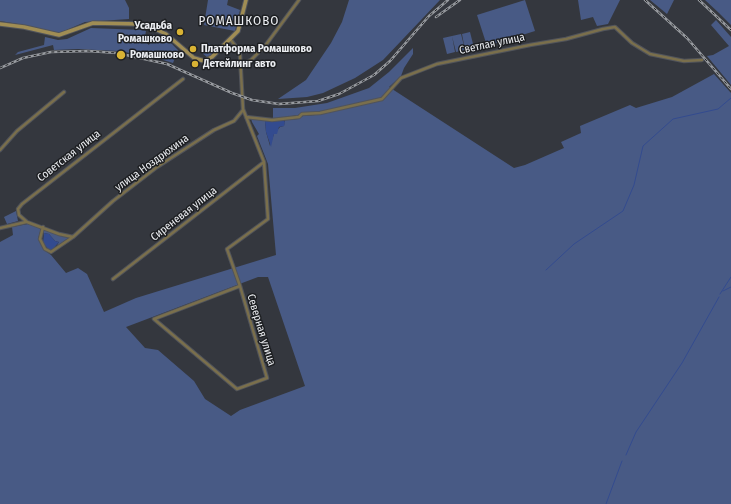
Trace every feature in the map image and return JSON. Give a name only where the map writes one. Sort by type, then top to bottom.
[{"type":"street","points":[[0,24],[24,27],[59,35],[93,23],[139,24],[166,34],[194,58],[204,61],[212,57],[240,27],[246,0]]},
{"type":"street","points":[[241,64],[251,60],[265,46],[299,0]]},
{"type":"street","name":"Светлая улица","points":[[246,117],[272,120],[299,117],[302,114],[320,113],[382,99],[401,78],[437,64],[566,39],[615,27],[632,43],[650,54],[684,61],[702,60]]},
{"type":"street","points":[[230,39],[239,52],[243,109],[264,162],[268,219],[227,249],[240,286]]},
{"type":"street","name":"Советская улица","points":[[27,222],[18,212],[22,204],[183,79]]},
{"type":"street","points":[[0,150],[17,131],[64,92]]},
{"type":"street","name":"улица Ноздрюхина","points":[[43,227],[40,239],[45,249],[51,252],[73,237],[113,201],[157,167],[214,130],[234,121],[243,109]]},
{"type":"street","name":"Сиреневая улица","points":[[113,279],[264,162]]},
{"type":"street","points":[[0,228],[27,222],[59,234],[73,237]]},
{"type":"street","name":"Северная улица","points":[[240,286],[267,378],[238,389],[154,319],[240,286]]},
{"type":"shaded area","name":"Ромашково","points":[[0,0],[125,0],[129,8],[129,19],[85,22],[57,34],[0,21]]},
{"type":"shaded area","points":[[208,0],[228,0],[227,5],[240,10],[235,31],[204,25]]},
{"type":"shaded area","points":[[349,0],[440,0],[383,60],[355,78],[323,93],[307,97],[278,99],[306,80],[331,43],[342,22]]},
{"type":"shaded area","points":[[525,0],[535,31],[487,46],[477,15]]},
{"type":"shaded area","points":[[578,0],[620,0],[608,24],[597,26],[593,17],[581,20]]},
{"type":"shaded area","points":[[650,0],[674,0],[667,14]]},
{"type":"shaded area","points":[[705,0],[731,0],[731,25],[719,13]]},
{"type":"shaded area","points":[[716,20],[731,37],[731,85],[707,56],[713,55],[729,46],[711,25]]},
{"type":"shaded area","points":[[91,28],[146,31],[144,41],[149,45],[153,34],[172,44],[178,50],[173,63],[150,56],[117,51],[78,49],[54,50],[53,45],[15,55],[18,52],[44,45],[45,37],[58,40],[67,39]]},
{"type":"shaded area","points":[[470,32],[474,48],[465,50],[462,34]]},
{"type":"shaded area","points":[[461,34],[465,50],[456,52],[452,36]]},
{"type":"shaded area","points":[[452,36],[455,52],[447,54],[443,38]]},
{"type":"shaded area","points":[[208,43],[217,49],[208,58],[201,52]]},
{"type":"shaded area","points":[[413,48],[413,54],[401,76],[389,87],[514,168],[525,165],[564,148],[561,142],[581,133],[580,126],[630,105],[636,108],[672,97],[714,74],[731,93],[731,504],[0,504],[0,242],[13,235],[12,227],[28,224],[41,228],[38,239],[44,250],[51,255],[66,273],[78,268],[87,274],[104,312],[136,298],[276,255],[268,164],[257,136],[259,134],[251,118],[265,121],[270,146],[274,134],[280,127],[284,126],[285,120],[315,115],[317,112],[302,113],[273,119],[273,108],[295,108],[327,103],[369,88],[389,72]],"holes":[[[258,277],[268,277],[305,386],[240,410],[231,416],[205,399],[194,381],[158,350],[145,348],[126,327]]]},
{"type":"shaded area","points":[[283,120],[285,122],[284,126],[279,127],[277,134],[274,134],[271,147],[266,132],[265,121]]},
{"type":"shaded area","points":[[16,211],[18,221],[7,224],[4,217]]},
{"type":"shaded area","points":[[44,229],[58,235],[70,237],[56,247],[59,242],[55,241],[49,234],[44,233]]},
{"type":"shaded area","points":[[44,233],[49,234],[55,241],[59,242],[52,250],[49,250],[43,243]]},
{"type":"waterway","points":[[546,270],[574,244],[623,211],[634,185],[643,146],[673,119],[718,109],[731,98]]},
{"type":"waterway","points":[[720,294],[731,277]]},
{"type":"waterway","points":[[723,291],[731,287]]},
{"type":"waterway","points":[[626,455],[636,432],[682,363],[719,297]]},
{"type":"waterway","points":[[606,504],[622,461]]},
{"type":"railway","points":[[0,68],[23,58],[51,52],[88,51],[117,53],[167,64],[232,93],[252,100],[279,104],[318,101],[339,94],[374,75],[390,61],[429,16],[448,0]]},
{"type":"railway","points":[[436,17],[460,0]]},
{"type":"railway","points":[[645,0],[687,38],[731,89]]},
{"type":"railway","points":[[699,0],[731,30]]},
{"type":"place","name":"Усадьба Ромашково","points":[[180,32]]},
{"type":"place","name":"Платформа Ромашково","points":[[193,49]]},
{"type":"place","name":"Ромашково","points":[[121,55]]},
{"type":"place","name":"Детейлинг авто","points":[[195,64]]},
{"type":"district","name":"РОМАШКОВО","points":[[239,21]]}]
